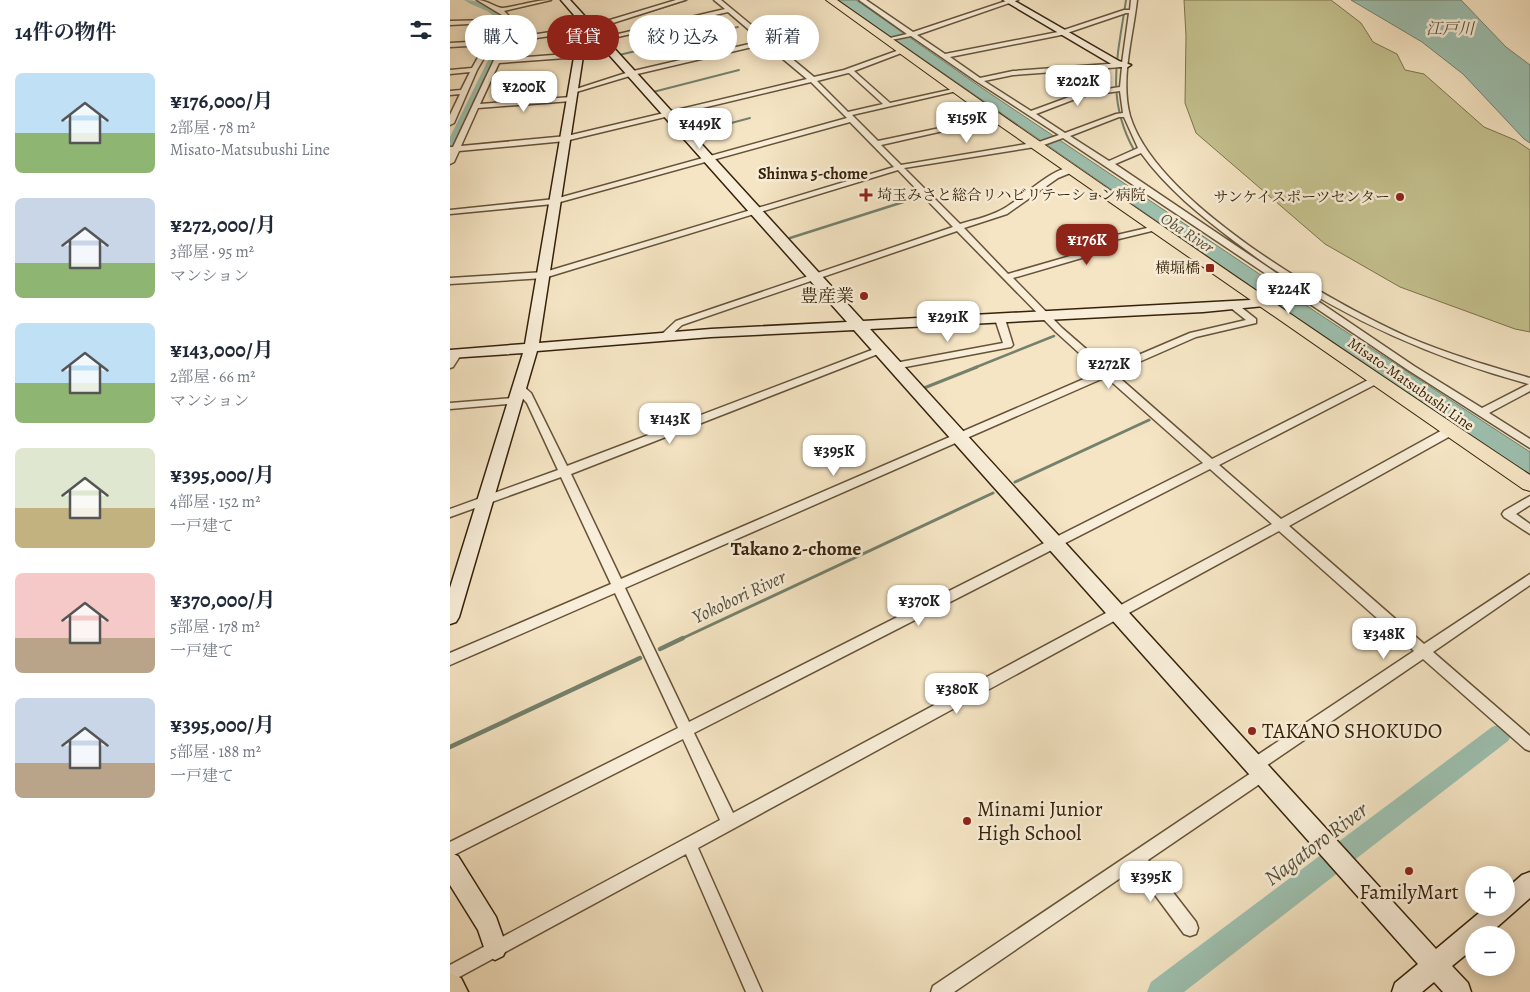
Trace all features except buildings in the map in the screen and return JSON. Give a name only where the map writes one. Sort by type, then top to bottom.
[{"type":"main road","name":"Misato-Matsubushi Line","points":[[831,0],[890,40],[997,118],[1039,144],[1072,169],[1269,303],[1376,380],[1530,484]]},
{"type":"street","points":[[480,0],[500,10],[504,15]]},
{"type":"street","points":[[500,10],[548,0]]},
{"type":"street","points":[[565,0],[578,15]]},
{"type":"street","points":[[619,20],[682,0]]},
{"type":"street","points":[[717,0],[747,24]]},
{"type":"street","points":[[1134,0],[1124,65],[1123,99],[1126,115],[1143,149],[1164,177],[1200,210],[1269,264],[1327,300],[1381,329],[1418,345],[1465,363],[1530,381]]},
{"type":"street","points":[[866,1],[978,80],[1063,137],[1108,164],[1308,301],[1530,444]]},
{"type":"street","points":[[890,40],[1011,1],[1124,65]]},
{"type":"street","points":[[619,25],[730,10]]},
{"type":"street","points":[[944,56],[1064,32],[1126,12],[1133,12]]},
{"type":"street","points":[[450,23],[465,22]]},
{"type":"street","points":[[450,45],[465,44]]},
{"type":"street","points":[[476,106],[572,95],[631,73],[747,46]]},
{"type":"street","points":[[453,149],[565,139],[668,113],[814,81],[850,71],[902,50]]},
{"type":"street","points":[[450,162],[453,149],[497,61],[547,57]]},
{"type":"street","points":[[450,123],[480,60]]},
{"type":"street","points":[[450,617],[483,502],[531,348],[541,275],[578,60]]},
{"type":"street","points":[[619,60],[1459,992]]},
{"type":"street","points":[[790,60],[849,116],[1045,316],[1530,745]]},
{"type":"street","points":[[978,80],[1013,73],[1124,65]]},
{"type":"street","points":[[450,72],[474,70]]},
{"type":"street","points":[[850,71],[868,85],[888,105]]},
{"type":"street","points":[[1030,114],[1082,94],[1124,88]]},
{"type":"street","points":[[450,212],[554,201],[709,159],[888,105],[958,90]]},
{"type":"street","points":[[450,93],[465,92]]},
{"type":"street","points":[[450,281],[541,275],[899,168],[1039,144],[1063,137],[1118,115],[1126,115]]},
{"type":"street","points":[[876,144],[997,118]]},
{"type":"street","points":[[1108,164],[1143,149]]},
{"type":"street","points":[[664,337],[679,323],[1004,212],[1055,176],[1072,169]]},
{"type":"street","points":[[1006,277],[1089,253],[1085,245],[1157,227]]},
{"type":"street","points":[[452,358],[531,348],[664,337],[1327,300]]},
{"type":"street","points":[[450,659],[1193,335],[1253,321],[1234,306]]},
{"type":"street","points":[[895,366],[1008,345],[1000,319]]},
{"type":"street","points":[[450,513],[564,472],[880,350]]},
{"type":"street","points":[[450,850],[1376,380]]},
{"type":"street","points":[[518,387],[527,395],[532,403],[729,822]]},
{"type":"street","points":[[1481,413],[1530,387]]},
{"type":"street","points":[[450,406],[514,401]]},
{"type":"street","points":[[450,974],[1450,431]]},
{"type":"street","points":[[1530,500],[1508,514],[1530,530]]},
{"type":"street","points":[[939,992],[1137,858],[1423,651],[1530,579]]},
{"type":"street","points":[[689,844],[754,992]]},
{"type":"street","points":[[1137,858],[1190,928]]},
{"type":"street","points":[[450,864],[488,925],[495,948]]},
{"type":"street","points":[[1515,896],[1530,883]]},
{"type":"street","points":[[1404,992],[1493,916]]},
{"type":"shaded area","name":"サンケイスポーツセンター","points":[[1184,0],[1331,0],[1361,23],[1373,42],[1397,54],[1405,70],[1424,74],[1484,127],[1515,140],[1530,150],[1530,332],[1515,329],[1400,287],[1325,244],[1196,133],[1185,103],[1186,36]]},
{"type":"water","name":"Oba River","points":[[838,0],[856,0],[979,86],[1319,314],[1530,452],[1530,474],[1458,429]]},
{"type":"water","name":"江戸川","points":[[1351,0],[1461,0],[1506,47],[1530,65],[1530,143],[1524,139],[1463,74],[1422,42]]},
{"type":"waterway","points":[[450,145],[502,38],[503,30],[499,17],[488,9],[467,0]]},
{"type":"waterway","points":[[619,21],[687,0]]},
{"type":"waterway","points":[[1126,0],[1116,76],[1119,112],[1134,150]]},
{"type":"waterway","points":[[619,55],[738,27]]},
{"type":"waterway","points":[[653,92],[739,70]]},
{"type":"waterway","points":[[690,134],[750,118]]},
{"type":"waterway","points":[[790,238],[916,198]]},
{"type":"waterway","points":[[974,368],[1054,336]]},
{"type":"waterway","points":[[924,388],[977,367]]},
{"type":"waterway","name":"Yokobori River","points":[[1015,482],[1149,420]]},
{"type":"waterway","name":"Yokobori River","points":[[681,639],[993,493]]},
{"type":"waterway","name":"Yokobori River","points":[[660,649],[683,638]]},
{"type":"waterway","name":"Yokobori River","points":[[450,747],[640,658]]},
{"type":"waterway","name":"Nagatoro River","points":[[1161,992],[1500,734]]},
{"type":"place","name":"埼玉みさと総合リハビリテーション病院","points":[[866,195]]},
{"type":"place","name":"サンケイスポーツセンター","points":[[1400,197]]},
{"type":"place","name":"横堀橋","points":[[1210,268]]},
{"type":"place","name":"豊産業","points":[[864,296]]},
{"type":"place","name":"TAKANO SHOKUDO","points":[[1252,731]]},
{"type":"place","name":"Minami Junior High School","points":[[967,821]]},
{"type":"place","name":"FamilyMart","points":[[1409,871]]},
{"type":"district","name":"Shinwa 5-chome","points":[[813,174]]},
{"type":"district","name":"Takano 2-chome","points":[[796,549]]}]
